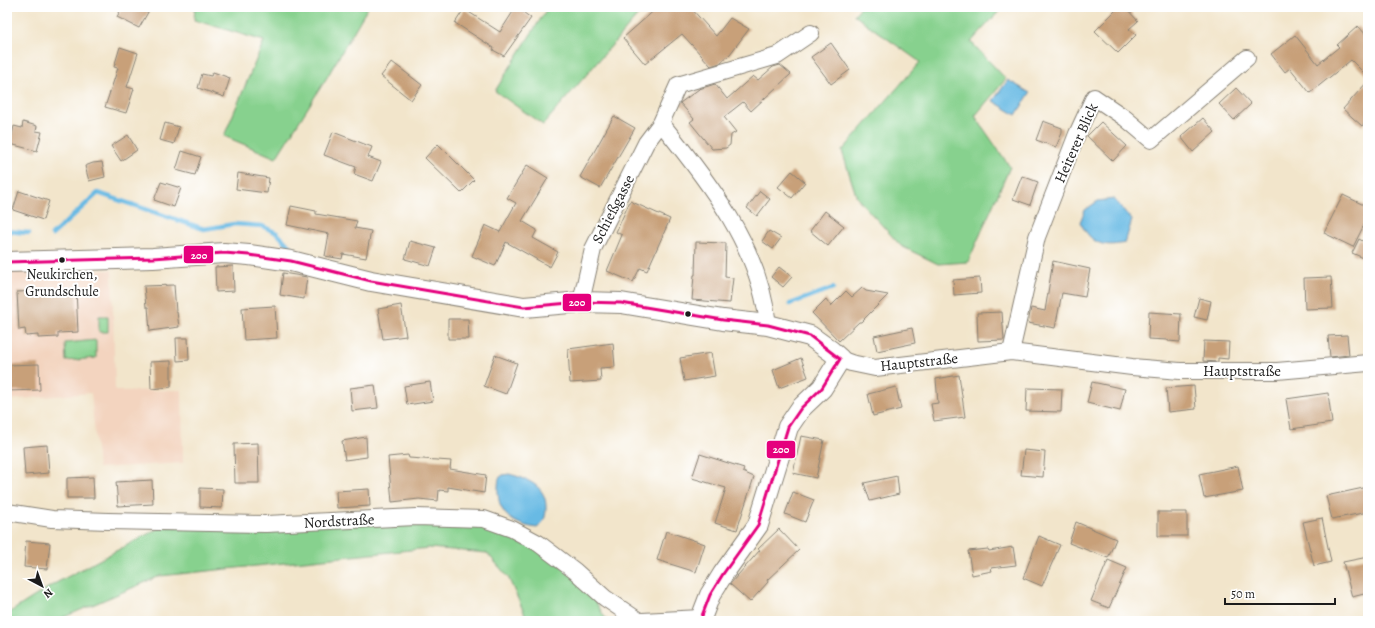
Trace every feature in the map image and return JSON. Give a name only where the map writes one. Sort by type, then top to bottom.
[{"type":"street","name":"Schießgasse","points":[[581,302],[593,249],[646,143],[661,122],[678,85],[777,56],[811,33]]},
{"type":"street","name":"Heiterer Blick","points":[[1011,352],[1037,237],[1077,134],[1094,97],[1125,118],[1151,140],[1247,58]]},
{"type":"street","points":[[661,122],[700,171],[734,224],[754,265],[766,306],[768,325]]},
{"type":"street","name":"Hauptstraße","points":[[7,262],[153,258],[224,253],[291,261],[371,281],[524,307],[581,302],[621,303],[723,320],[768,325],[810,336],[832,351],[840,359],[875,368],[1011,352],[1132,367],[1180,371],[1277,371],[1368,363]]},
{"type":"street","points":[[700,620],[710,595],[758,525],[788,427],[801,408],[822,388],[840,359]]},
{"type":"street","name":"Nordstraße","points":[[7,512],[52,519],[94,521],[266,524],[416,517],[484,519],[512,529],[538,543],[575,571],[605,598],[641,621],[700,620]]},
{"type":"shaded area","points":[[112,270],[115,391],[182,390],[183,463],[98,468],[91,393],[7,400],[7,272]]},
{"type":"green space","points":[[195,7],[368,7],[326,79],[276,158],[224,136],[264,41],[194,20]]},
{"type":"green space","points":[[548,7],[645,7],[543,125],[495,91]]},
{"type":"green space","points":[[861,7],[1003,7],[971,42],[1006,79],[975,116],[1010,167],[968,262],[938,264],[901,246],[857,198],[842,151],[920,62],[854,15]]},
{"type":"green space","points":[[99,316],[108,316],[108,332],[99,332]]},
{"type":"green space","points":[[96,340],[96,358],[66,361],[65,343]]},
{"type":"green space","points":[[415,520],[483,525],[535,545],[587,587],[607,621],[528,621],[508,577],[487,553],[429,548],[160,576],[55,621],[7,621],[7,614],[54,584],[161,527]]},
{"type":"water","points":[[1008,80],[1030,93],[1016,115],[993,101]]},
{"type":"water","points":[[1114,199],[1132,220],[1125,243],[1109,245],[1103,244],[1088,235],[1080,222],[1085,210],[1098,201]]},
{"type":"water","points":[[509,474],[523,478],[540,489],[545,501],[546,509],[544,520],[537,528],[518,523],[510,519],[501,506],[498,489],[499,478],[503,475]]},
{"type":"building","points":[[122,7],[151,7],[139,28],[117,17]]},
{"type":"building","points":[[516,7],[531,18],[504,56],[455,23],[464,9],[500,32]]},
{"type":"building","points":[[658,7],[690,7],[716,36],[730,18],[749,29],[730,54],[720,63],[711,66],[682,34],[645,64],[623,38]]},
{"type":"building","points":[[1119,7],[1125,7],[1138,21],[1129,29],[1136,35],[1118,53],[1095,31]]},
{"type":"building","points":[[1358,26],[1368,37],[1368,77],[1351,60],[1310,93],[1290,68],[1285,72],[1271,54],[1295,35],[1318,64],[1339,47],[1337,45]]},
{"type":"building","points":[[831,43],[850,70],[831,84],[811,57]]},
{"type":"building","points":[[120,47],[138,53],[127,87],[134,89],[126,113],[105,107],[118,68],[114,67]]},
{"type":"building","points":[[392,62],[422,85],[411,100],[381,76]]},
{"type":"building","points":[[780,65],[791,74],[751,111],[743,102],[724,117],[736,132],[731,135],[730,145],[726,148],[712,149],[690,122],[694,119],[680,103],[699,89],[715,84],[727,99],[753,76],[758,80],[773,67]]},
{"type":"building","points":[[213,72],[230,78],[224,97],[198,88],[202,74],[211,76]]},
{"type":"building","points":[[1368,81],[1368,119],[1362,126],[1343,109]]},
{"type":"building","points":[[1236,88],[1251,104],[1234,120],[1219,104]]},
{"type":"building","points":[[614,116],[635,128],[600,188],[580,177]]},
{"type":"building","points":[[1203,118],[1215,132],[1193,152],[1181,137]]},
{"type":"building","points":[[1043,121],[1062,128],[1062,133],[1056,147],[1036,140]]},
{"type":"building","points":[[23,122],[37,126],[36,131],[42,132],[37,151],[10,144],[14,126],[22,128]]},
{"type":"building","points":[[1101,122],[1127,146],[1113,161],[1087,136]]},
{"type":"building","points":[[165,123],[179,127],[174,144],[160,140]]},
{"type":"building","points":[[333,132],[372,147],[368,157],[381,162],[373,181],[354,174],[356,167],[324,155]]},
{"type":"building","points":[[128,135],[137,150],[121,161],[111,146]]},
{"type":"building","points":[[438,144],[474,180],[461,193],[425,158]]},
{"type":"building","points":[[182,151],[201,157],[195,175],[176,170]]},
{"type":"building","points":[[102,162],[105,177],[89,181],[85,166]]},
{"type":"building","points":[[527,165],[548,178],[522,221],[537,230],[533,238],[558,252],[550,267],[506,242],[495,266],[472,256],[485,225],[500,232],[516,203],[507,198]]},
{"type":"building","points":[[792,171],[805,182],[792,198],[778,187]]},
{"type":"building","points":[[238,173],[269,178],[267,193],[236,189]]},
{"type":"building","points":[[1022,176],[1038,182],[1030,205],[1013,199]]},
{"type":"building","points":[[161,182],[181,188],[174,207],[154,200]]},
{"type":"building","points":[[19,191],[49,201],[43,220],[13,210]]},
{"type":"building","points":[[760,191],[770,199],[757,216],[747,208]]},
{"type":"building","points":[[1343,195],[1368,207],[1368,217],[1353,247],[1324,233]]},
{"type":"building","points":[[630,201],[670,219],[647,271],[640,268],[633,282],[607,271],[622,235],[616,232]]},
{"type":"building","points":[[291,206],[316,211],[316,214],[357,221],[355,228],[371,231],[366,258],[343,254],[342,259],[325,256],[329,234],[287,225]]},
{"type":"building","points":[[825,211],[844,226],[828,246],[810,231]]},
{"type":"building","points":[[769,231],[781,238],[773,249],[762,241]]},
{"type":"building","points":[[1359,239],[1368,244],[1368,260],[1352,253]]},
{"type":"building","points":[[410,241],[436,248],[430,266],[405,259]]},
{"type":"building","points":[[696,242],[726,243],[725,277],[733,278],[730,303],[692,300],[695,275]]},
{"type":"building","points":[[1053,261],[1090,269],[1085,297],[1062,293],[1055,328],[1028,323],[1031,308],[1045,311]]},
{"type":"building","points":[[233,266],[234,291],[216,292],[215,267]]},
{"type":"building","points":[[779,267],[792,277],[783,287],[771,277]]},
{"type":"building","points":[[283,273],[307,277],[304,299],[280,295]]},
{"type":"building","points":[[1331,277],[1333,308],[1305,309],[1304,278]]},
{"type":"building","points":[[980,278],[981,293],[954,295],[953,280]]},
{"type":"building","points":[[174,285],[176,312],[179,327],[150,331],[144,286]]},
{"type":"building","points":[[862,288],[866,291],[888,295],[861,322],[859,322],[839,341],[812,313],[826,299],[831,306],[846,291],[852,297]]},
{"type":"building","points":[[76,289],[78,332],[58,333],[58,337],[38,338],[38,335],[26,336],[25,329],[19,330],[17,292]]},
{"type":"building","points":[[1199,298],[1211,301],[1207,320],[1194,317]]},
{"type":"building","points":[[401,305],[406,336],[383,339],[378,309]]},
{"type":"building","points":[[275,306],[277,338],[244,340],[242,308]]},
{"type":"building","points":[[1002,312],[1004,340],[978,341],[977,313]]},
{"type":"building","points":[[1149,312],[1181,314],[1180,342],[1148,339]]},
{"type":"building","points":[[448,319],[468,319],[469,339],[448,339]]},
{"type":"building","points":[[912,328],[915,343],[877,351],[874,336]]},
{"type":"building","points":[[1347,335],[1349,355],[1330,357],[1328,336]]},
{"type":"building","points":[[176,338],[188,338],[189,360],[177,361]]},
{"type":"building","points":[[1204,341],[1229,342],[1228,359],[1218,358],[1218,362],[1203,361]]},
{"type":"building","points":[[613,343],[615,367],[600,368],[601,381],[570,383],[568,349]]},
{"type":"building","points":[[711,353],[715,376],[684,381],[680,358]]},
{"type":"building","points":[[495,355],[517,363],[506,394],[484,386]]},
{"type":"building","points":[[801,358],[808,377],[779,388],[773,370]]},
{"type":"building","points":[[171,361],[171,387],[151,389],[150,362]]},
{"type":"building","points":[[39,364],[40,390],[7,391],[7,365]]},
{"type":"building","points":[[959,375],[965,417],[934,421],[931,404],[938,403],[936,379]]},
{"type":"building","points":[[430,382],[433,401],[407,405],[404,386]]},
{"type":"building","points":[[1092,382],[1125,389],[1120,411],[1087,403]]},
{"type":"building","points":[[375,385],[378,408],[352,411],[350,388]]},
{"type":"building","points":[[1194,386],[1196,409],[1168,412],[1166,388]]},
{"type":"building","points":[[896,387],[901,409],[873,416],[868,394]]},
{"type":"building","points":[[1027,388],[1062,389],[1061,412],[1026,411]]},
{"type":"building","points":[[1328,393],[1332,423],[1291,429],[1286,399]]},
{"type":"building","points":[[801,436],[824,440],[816,478],[793,473]]},
{"type":"building","points":[[366,437],[367,457],[345,460],[342,441]]},
{"type":"building","points":[[258,443],[259,483],[235,483],[234,444]]},
{"type":"building","points":[[47,445],[49,473],[25,475],[23,447]]},
{"type":"building","points":[[1024,450],[1045,452],[1043,477],[1021,475]]},
{"type":"building","points":[[700,454],[744,468],[743,472],[754,477],[737,530],[715,523],[726,488],[692,478]]},
{"type":"building","points":[[408,455],[409,458],[451,461],[450,469],[486,475],[484,493],[448,487],[448,491],[439,490],[438,501],[419,499],[392,502],[388,457]]},
{"type":"building","points":[[1238,466],[1243,491],[1204,498],[1199,474]]},
{"type":"building","points":[[897,476],[899,494],[870,501],[864,483]]},
{"type":"building","points":[[93,477],[94,498],[67,498],[67,478]]},
{"type":"building","points":[[152,480],[153,504],[118,506],[116,482]]},
{"type":"building","points":[[1368,487],[1368,512],[1332,519],[1326,496]]},
{"type":"building","points":[[200,488],[223,489],[222,508],[200,507]]},
{"type":"building","points":[[369,489],[370,506],[337,508],[336,491]]},
{"type":"building","points":[[793,492],[814,500],[805,522],[785,514]]},
{"type":"building","points":[[1158,512],[1187,512],[1187,536],[1158,536]]},
{"type":"building","points":[[1322,518],[1331,562],[1314,566],[1303,522]]},
{"type":"building","points":[[1076,522],[1116,539],[1108,558],[1069,543]]},
{"type":"building","points":[[779,529],[799,550],[767,580],[768,582],[750,602],[730,584],[760,550],[758,549]]},
{"type":"building","points":[[666,531],[705,544],[696,572],[657,560]]},
{"type":"building","points":[[1039,536],[1060,545],[1042,586],[1023,578]]},
{"type":"building","points":[[26,541],[50,543],[47,569],[24,567]]},
{"type":"building","points":[[1013,547],[1016,565],[991,568],[992,571],[972,575],[968,551],[988,549],[989,551]]},
{"type":"building","points":[[1368,557],[1368,593],[1352,597],[1343,562]]},
{"type":"building","points":[[1108,560],[1127,568],[1109,608],[1091,601]]},
{"type":"waterway","points":[[52,235],[98,193],[204,229],[234,224],[262,226],[277,233],[293,250]]},
{"type":"waterway","points":[[7,231],[29,233]]},
{"type":"waterway","points":[[790,304],[833,288]]},
{"type":"transit line","name":"200","points":[[7,262],[153,258],[224,253],[249,255],[291,261],[371,281],[524,307],[581,302],[621,303],[723,320],[768,325],[810,336],[840,359],[822,388],[801,408],[788,427],[758,525],[710,595],[700,621]]},
{"type":"place","name":"Neukirchen, Grundschule","points":[[62,260]]}]
